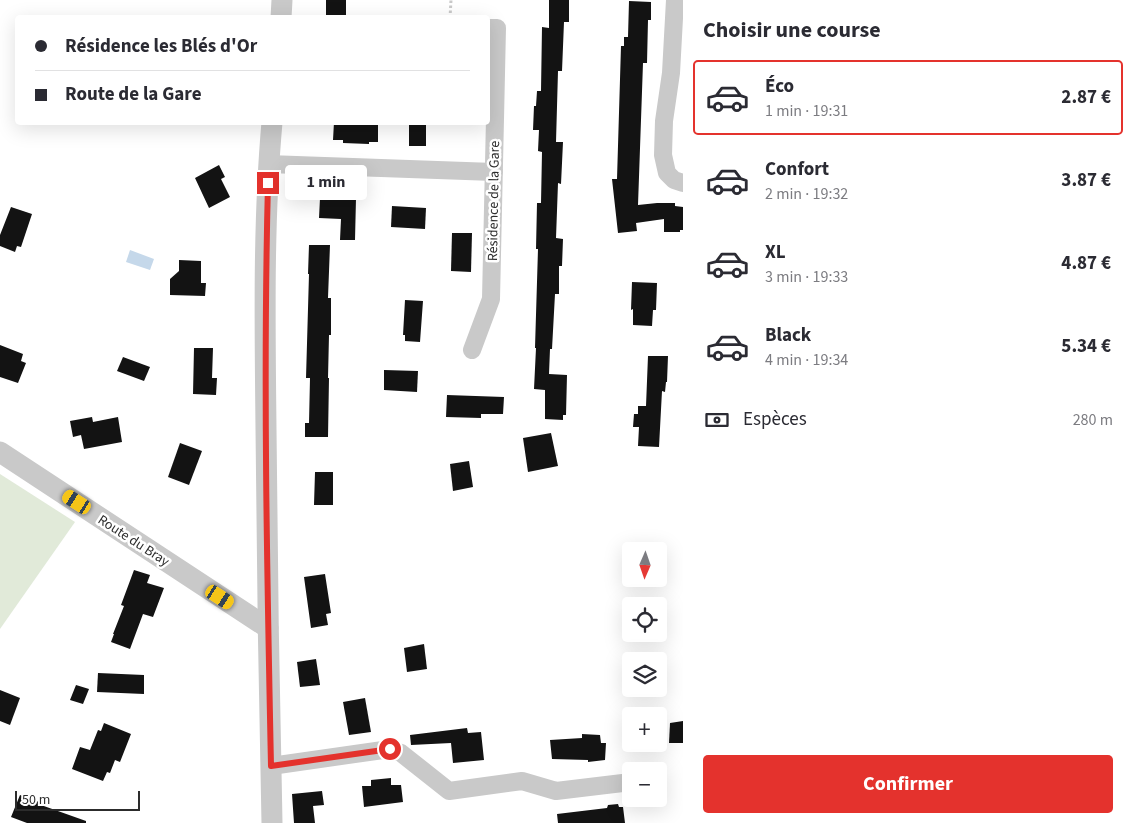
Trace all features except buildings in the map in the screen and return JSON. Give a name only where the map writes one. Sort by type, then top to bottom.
[{"type":"street","points":[[281,15],[282,0]]},
{"type":"street","points":[[675,0],[671,73],[664,121],[664,155],[667,173],[674,180],[683,183]]},
{"type":"street","name":"Résidence de la Gare","points":[[472,350],[491,298],[497,28],[490,28]]},
{"type":"street","points":[[272,125],[268,164],[265,314],[272,823]]},
{"type":"street","points":[[268,164],[494,172]]},
{"type":"street","name":"Route du Bray","points":[[0,452],[268,628]]},
{"type":"street","points":[[271,766],[390,749],[401,753],[449,791],[522,781],[556,791],[622,783]]},
{"type":"path","points":[[450,15],[451,0]]},
{"type":"green space","points":[[0,474],[75,522],[0,629]]},
{"type":"water","points":[[130,250],[154,259],[150,270],[126,262]]},
{"type":"route","points":[[268,183],[265,314],[271,766],[390,749]]}]
